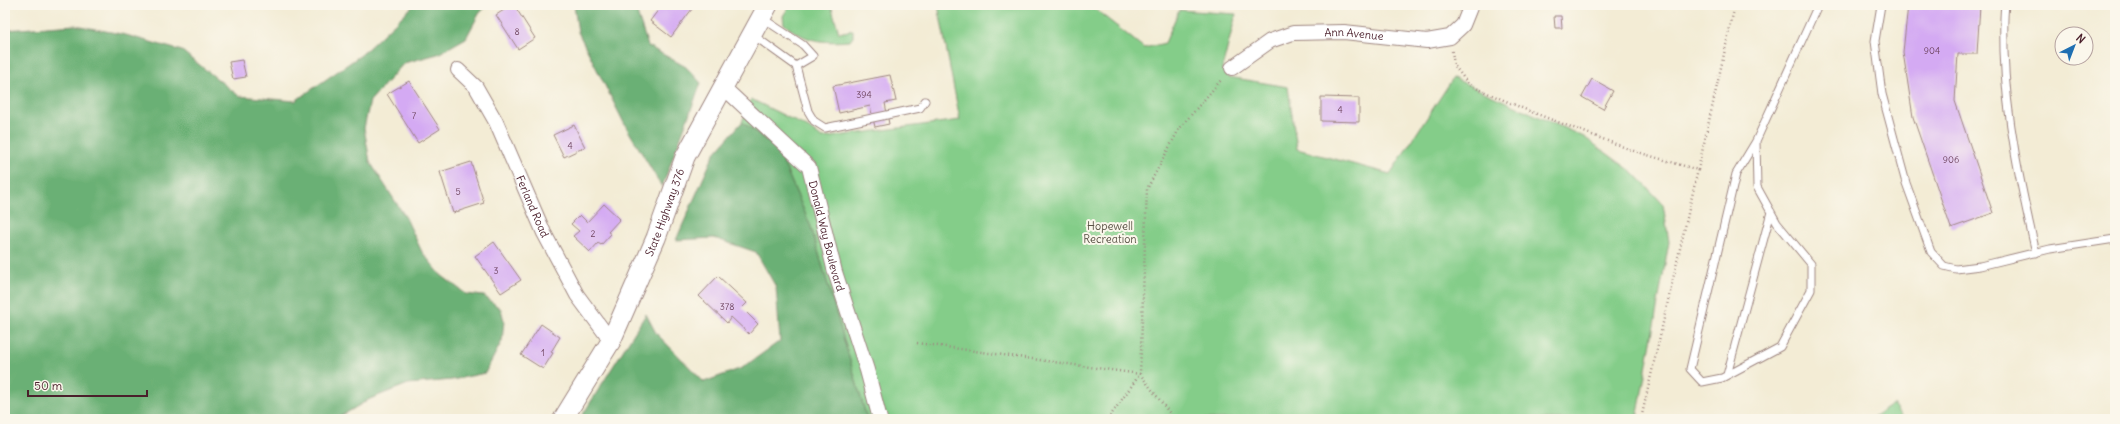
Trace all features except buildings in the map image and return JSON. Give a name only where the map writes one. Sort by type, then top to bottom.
[{"type":"main road","name":"State Highway 376","points":[[563,419],[611,342],[656,238],[684,157],[764,11]]},
{"type":"street","points":[[1450,37],[1462,25],[1471,7]]},
{"type":"street","name":"Ann Avenue","points":[[1232,68],[1270,41],[1293,33],[1344,32],[1427,42],[1450,37]]},
{"type":"street","name":"Ferland Road","points":[[458,70],[476,87],[496,122],[544,234],[578,295],[611,342]]},
{"type":"street","name":"Donald Way Boulevard","points":[[722,86],[809,167],[835,272],[867,370],[880,419]]},
{"type":"lane","points":[[1756,141],[1757,186],[1777,223],[1811,264],[1811,290],[1780,347],[1727,375],[1702,382],[1690,369],[1736,174],[1756,141],[1818,5]]},
{"type":"lane","points":[[1881,5],[1875,41],[1882,94],[1906,183],[1931,252],[1944,266],[1956,269],[1980,266],[2036,253],[2115,239]]},
{"type":"lane","points":[[2005,5],[2003,16],[2005,71],[2011,133],[2036,253]]},
{"type":"lane","points":[[764,11],[803,45],[813,56],[796,66]]},
{"type":"lane","points":[[751,33],[796,66],[808,111],[814,121],[825,128],[920,108],[924,101]]},
{"type":"lane","points":[[1727,375],[1771,212]]},
{"type":"path","points":[[1641,419],[1735,5]]},
{"type":"path","points":[[1450,37],[1454,65],[1469,84],[1529,111],[1634,151],[1698,170]]},
{"type":"path","points":[[1108,419],[1140,374],[1147,189],[1179,130],[1232,68]]},
{"type":"path","points":[[917,343],[1140,374],[1174,419]]},
{"type":"green space","points":[[414,5],[487,5],[479,14],[466,38],[438,54],[404,63],[370,101],[364,128],[370,162],[406,218],[422,252],[441,275],[466,294],[484,296],[501,309],[504,321],[502,341],[485,373],[452,380],[408,384],[370,399],[336,419],[5,419],[5,30],[75,25],[126,35],[182,51],[239,96],[295,101],[361,55]]},
{"type":"green space","points":[[574,5],[639,5],[637,13],[648,46],[686,67],[701,83],[662,187],[625,125],[578,32]]},
{"type":"green space","points":[[790,5],[831,5],[839,33],[853,30],[853,37],[850,41],[831,42],[815,40],[800,35],[784,24],[783,16]]},
{"type":"green space","name":"Hopewell Recreation","points":[[938,5],[1090,5],[1144,48],[1165,43],[1179,10],[1236,14],[1222,69],[1229,77],[1288,87],[1297,149],[1390,174],[1453,78],[1584,137],[1634,173],[1663,204],[1669,242],[1637,419],[867,419],[811,227],[777,148],[742,122],[751,99],[809,128],[822,138],[960,120]]},
{"type":"green space","points":[[742,122],[777,148],[811,227],[867,419],[580,419],[646,314],[656,333],[704,382],[742,368],[780,341],[776,287],[756,252],[714,238],[676,240],[714,154]]},
{"type":"green space","points":[[1893,404],[1903,419],[1870,419]]}]
